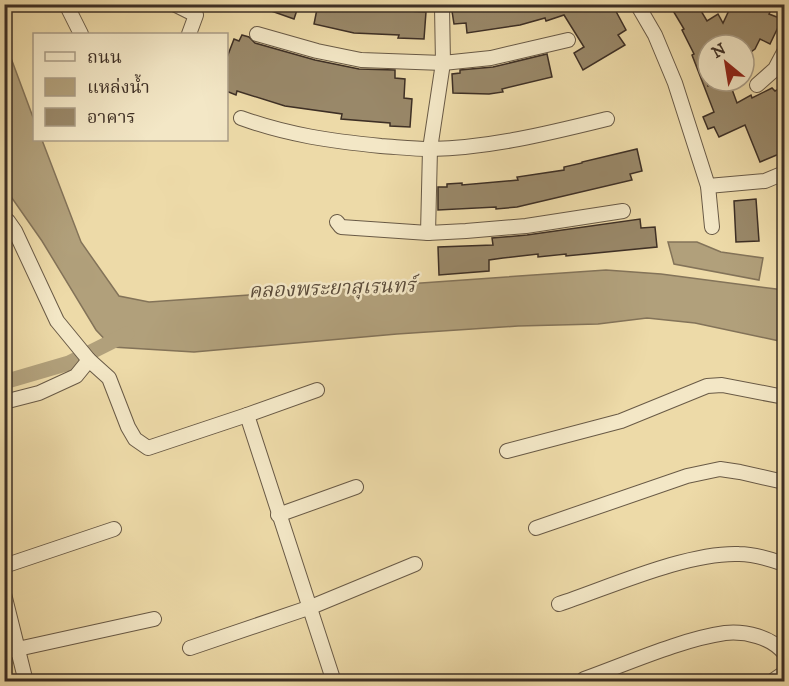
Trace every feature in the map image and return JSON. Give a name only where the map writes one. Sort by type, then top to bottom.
[{"type":"street","points":[[66,4],[80,33]]},
{"type":"street","points":[[174,4],[196,15],[189,33]]},
{"type":"street","points":[[637,4],[655,35],[675,83],[708,186],[712,227]]},
{"type":"street","points":[[428,233],[430,149],[442,63],[442,5]]},
{"type":"street","points":[[257,34],[317,51],[361,60],[442,63],[491,58],[568,40]]},
{"type":"street","points":[[757,85],[775,69],[784,52]]},
{"type":"street","points":[[242,118],[266,127],[327,141],[430,149],[471,147],[558,131],[607,119]]},
{"type":"street","points":[[708,186],[765,181],[784,173]]},
{"type":"street","points":[[337,222],[341,227],[428,233],[526,226],[622,211]]},
{"type":"street","points":[[4,222],[8,221],[15,231],[57,321],[84,355],[109,378],[131,433],[135,439],[148,448],[247,416],[317,390]]},
{"type":"street","points":[[4,402],[39,393],[76,376],[84,355]]},
{"type":"street","points":[[507,451],[621,421],[707,386],[722,385],[784,397]]},
{"type":"street","points":[[247,416],[334,681]]},
{"type":"street","points":[[536,528],[687,476],[720,469],[784,482]]},
{"type":"street","points":[[278,515],[356,487]]},
{"type":"street","points":[[4,566],[114,530]]},
{"type":"street","points":[[559,604],[660,569],[700,558],[739,554],[784,564]]},
{"type":"street","points":[[190,648],[311,607],[415,564]]},
{"type":"street","points":[[4,594],[11,650],[26,681]]},
{"type":"street","points":[[11,650],[154,619]]},
{"type":"street","points":[[584,679],[685,643],[726,633],[748,634],[768,640],[779,646],[784,653]]},
{"type":"street","points":[[771,681],[784,673]]},
{"type":"water","points":[[5,48],[11,58],[33,117],[33,141],[42,141],[81,242],[119,296],[149,302],[606,270],[661,274],[784,290],[784,342],[695,323],[647,318],[598,324],[518,326],[397,334],[194,352],[112,347],[96,330],[42,241],[7,191],[5,184]]},
{"type":"water","points":[[668,242],[697,242],[721,252],[763,258],[759,280],[674,264]]},
{"type":"building","points":[[257,4],[299,4],[294,19],[257,6]]},
{"type":"building","points":[[318,4],[343,4],[361,8],[362,4],[409,4],[409,11],[426,12],[424,39],[398,38],[399,35],[354,33],[314,24]]},
{"type":"building","points":[[490,4],[612,4],[626,30],[618,35],[625,45],[583,70],[574,53],[584,47],[564,15],[546,21],[545,18],[520,25],[467,33],[466,23],[454,24],[452,11]]},
{"type":"building","points":[[669,4],[697,4],[707,21],[718,14],[723,23],[732,4],[774,4],[769,14],[782,19],[770,44],[760,39],[756,47],[756,33],[696,33],[696,65],[692,55],[694,54],[682,30],[684,29]]},
{"type":"building","points":[[242,35],[249,37],[255,43],[315,60],[359,69],[395,70],[395,78],[405,79],[404,98],[412,99],[410,127],[341,119],[342,114],[285,106],[237,91],[236,95],[228,92],[228,55],[234,39],[239,41]]},
{"type":"building","points":[[547,54],[552,77],[502,89],[503,92],[453,93],[452,74],[460,73],[460,70],[493,67]]},
{"type":"building","points":[[784,86],[784,152],[760,162],[745,125],[719,137],[714,127],[708,129],[703,117],[714,112],[707,93],[733,93],[737,103],[751,95],[752,98],[772,88],[775,91]]},
{"type":"building","points":[[637,149],[642,171],[630,174],[632,180],[517,207],[438,210],[438,187],[447,187],[447,184],[462,183],[462,185],[518,180],[517,177],[564,170],[564,167]]},
{"type":"building","points":[[756,199],[759,241],[736,242],[734,201]]},
{"type":"building","points":[[640,219],[641,228],[655,227],[657,247],[566,256],[566,254],[538,257],[538,254],[503,258],[489,260],[489,271],[439,275],[438,247],[493,245],[492,238]]},
{"type":"waterway","points":[[4,382],[69,363],[127,334]]},
{"type":"water label","name":"คลองพระยาสุเรนทร์","points":[[332,289]]}]
